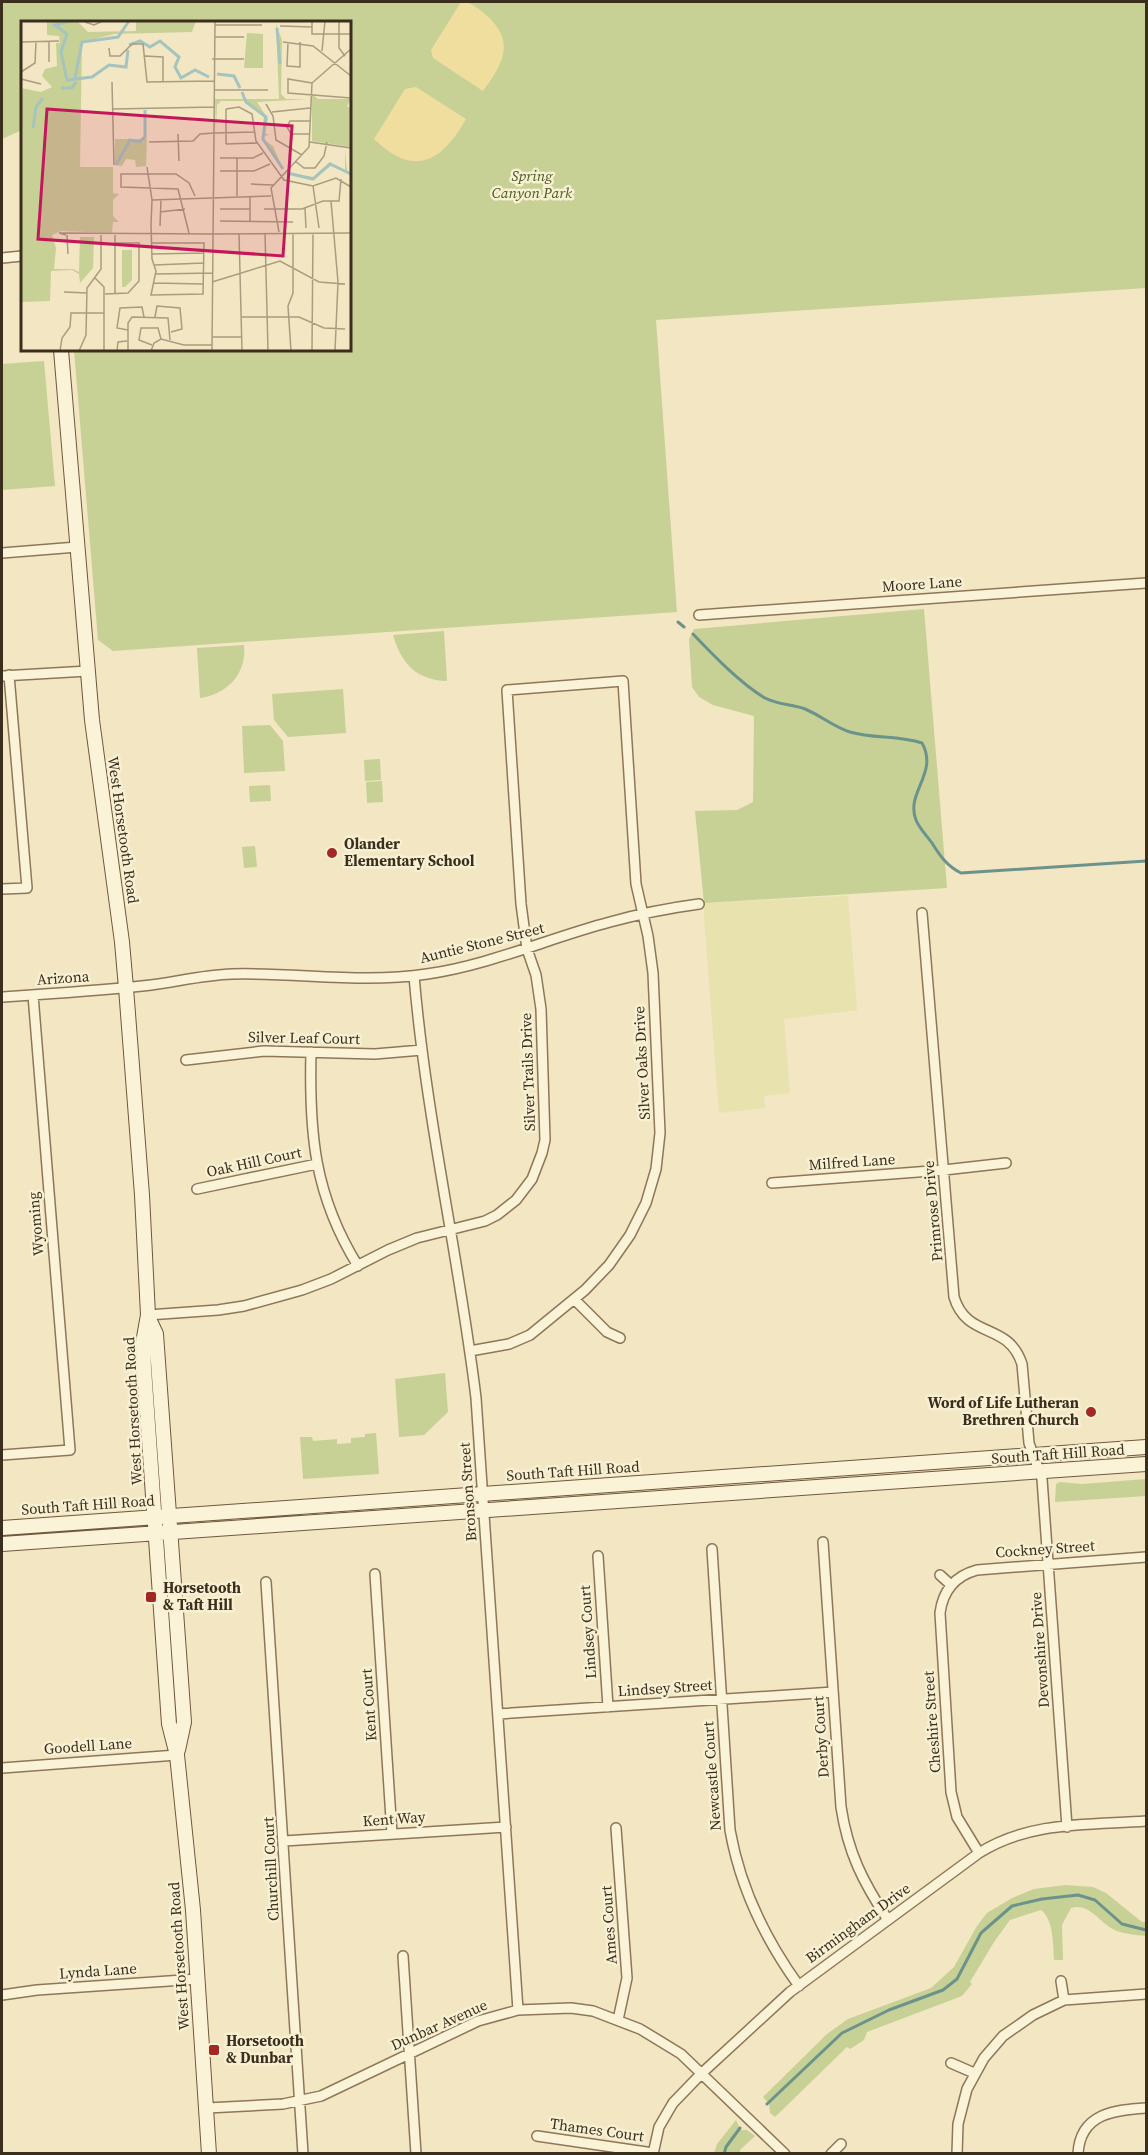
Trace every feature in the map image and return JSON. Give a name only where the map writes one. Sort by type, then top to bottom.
[{"type":"main road","name":"West Horsetooth Road","points":[[61,351],[92,720],[126,988],[142,1195],[148,1315],[143,1351],[163,1533],[169,1724],[177,1755],[194,1910],[209,2154]]},
{"type":"main road","name":"South Taft Hill Road","points":[[2,1528],[1146,1447]]},
{"type":"main road","name":"South Taft Hill Road","points":[[2,1544],[1146,1464]]},
{"type":"street","points":[[2,258],[21,256]]},
{"type":"street","points":[[2,553],[77,547]]},
{"type":"street","name":"Moore Lane","points":[[699,615],[1146,583]]},
{"type":"street","points":[[2,889],[27,888],[5,676],[88,671]]},
{"type":"street","name":"Silver Trails Drive","points":[[148,1315],[218,1310],[273,1299],[331,1279],[402,1243],[484,1221],[508,1207],[529,1185],[542,1154],[545,1126],[542,1009],[536,975],[527,949],[521,904],[507,690],[623,681]]},
{"type":"street","name":"Silver Oaks Drive","points":[[470,1351],[509,1344],[530,1335],[574,1299],[609,1265],[630,1235],[646,1203],[656,1169],[660,1133],[653,973],[636,884],[623,681]]},
{"type":"street","name":"Auntie Stone Street","points":[[126,988],[217,974],[277,973],[356,979],[414,976],[465,966],[527,949],[643,913],[699,904]]},
{"type":"street","name":"Primrose Drive","points":[[922,913],[954,1297],[968,1321],[976,1327],[1000,1335],[1013,1345],[1019,1354],[1022,1364],[1029,1443],[1040,1471]]},
{"type":"street","name":"Bronson Street","points":[[414,976],[422,1050],[470,1351],[484,1494],[518,2010]]},
{"type":"street","name":"Arizona","points":[[2,997],[126,988]]},
{"type":"street","name":"Wyoming","points":[[2,1455],[70,1450],[33,995]]},
{"type":"street","name":"Silver Leaf Court","points":[[186,1060],[255,1051],[375,1054],[422,1050]]},
{"type":"street","points":[[311,1052],[309,1101],[311,1132],[317,1164],[335,1223],[357,1266]]},
{"type":"street","name":"Milfred Lane","points":[[772,1183],[1006,1163]]},
{"type":"street","name":"Oak Hill Court","points":[[197,1189],[317,1164]]},
{"type":"street","points":[[574,1299],[607,1332],[620,1338]]},
{"type":"street","name":"Devonshire Drive","points":[[1040,1471],[1044,1489],[1067,1827]]},
{"type":"street","name":"Derby Court","points":[[823,1542],[844,1829],[856,1866],[888,1920]]},
{"type":"street","name":"Newcastle Court","points":[[712,1549],[730,1830],[735,1855],[759,1921],[776,1954],[799,1986]]},
{"type":"street","name":"Lindsey Court","points":[[598,1556],[608,1707]]},
{"type":"street","name":"Cockney Street","points":[[951,1585],[957,1578],[977,1570],[1146,1557]]},
{"type":"street","name":"Kent Court","points":[[375,1574],[392,1834]]},
{"type":"street","points":[[940,1575],[951,1585]]},
{"type":"street","name":"Churchill Court","points":[[266,1582],[303,2154]]},
{"type":"street","name":"Cheshire Street","points":[[951,1585],[944,1594],[940,1612],[951,1792],[957,1816],[979,1853]]},
{"type":"street","name":"Lindsey Street","points":[[498,1714],[833,1692]]},
{"type":"street","name":"Goodell Lane","points":[[2,1768],[177,1755]]},
{"type":"street","name":"Birmingham Drive","points":[[653,2153],[657,2134],[673,2103],[702,2073],[799,1986],[979,1853],[1008,1837],[1025,1832],[1146,1821]]},
{"type":"street","name":"Kent Way","points":[[284,1840],[506,1827]]},
{"type":"street","name":"Ames Court","points":[[616,1828],[627,1978],[618,2020]]},
{"type":"street","points":[[403,1956],[416,2154]]},
{"type":"street","name":"Lynda Lane","points":[[2,1995],[37,1990],[198,1979]]},
{"type":"street","points":[[1061,1981],[1064,2000]]},
{"type":"street","points":[[957,2154],[957,2136],[962,2106],[974,2073],[1003,2036],[1033,2015],[1064,2000],[1146,1994]]},
{"type":"street","name":"Dunbar Avenue","points":[[207,2108],[299,2102],[340,2089],[478,2021],[518,2010],[570,2008],[593,2011],[640,2029],[681,2054],[785,2154]]},
{"type":"street","points":[[951,2062],[974,2073]]},
{"type":"street","points":[[1078,2154],[1085,2131],[1096,2119],[1115,2110],[1146,2108]]},
{"type":"street","name":"Thames Court","points":[[537,2136],[653,2153]]},
{"type":"street","points":[[831,2154],[841,2144]]},
{"type":"shaded area","points":[[848,896],[857,1010],[784,1019],[790,1093],[764,1096],[765,1108],[719,1113],[704,903]]},
{"type":"green space","name":"Spring Canyon Park","points":[[2,2],[1146,2],[1146,288],[656,320],[677,612],[113,651],[98,640],[74,351],[351,351],[351,21],[21,21],[21,130],[2,139]]},
{"type":"green space","points":[[44,361],[55,486],[2,490],[2,364]]},
{"type":"green space","points":[[924,609],[947,888],[704,903],[695,811],[737,810],[753,802],[754,716],[713,705],[699,697],[692,687],[689,639],[694,629]]},
{"type":"green space","points":[[444,631],[447,681],[427,677],[411,668],[400,654],[393,635]]},
{"type":"green space","points":[[244,645],[242,665],[234,680],[219,692],[200,698],[197,648]]},
{"type":"green space","points":[[343,689],[346,733],[288,737],[274,720],[272,694]]},
{"type":"green space","points":[[270,725],[283,741],[285,771],[244,773],[242,726]]},
{"type":"green space","points":[[380,759],[381,780],[365,781],[364,760]]},
{"type":"green space","points":[[382,781],[383,802],[367,803],[366,782]]},
{"type":"green space","points":[[270,785],[271,801],[250,802],[249,786]]},
{"type":"green space","points":[[255,846],[257,867],[244,868],[242,847]]},
{"type":"green space","points":[[445,1373],[448,1412],[424,1435],[399,1437],[395,1379]]},
{"type":"green space","points":[[376,1433],[379,1474],[303,1479],[300,1437],[312,1437],[313,1441],[337,1439],[337,1444],[351,1443],[351,1438]]},
{"type":"green space","points":[[1146,1479],[1146,1496],[1055,1502],[1056,1484],[1060,1482],[1082,1484]]},
{"type":"green space","points":[[1066,1885],[1093,1887],[1106,1893],[1142,1922],[1146,1922],[1146,1936],[1116,1931],[1089,1910],[1071,1908],[1062,1925],[1063,1960],[1054,1960],[1051,1926],[1041,1910],[1010,1920],[970,1982],[972,1984],[962,1996],[867,2032],[864,2040],[850,2049],[847,2047],[775,2117],[770,2113],[769,2104],[763,2097],[827,2034],[848,2019],[931,1988],[954,1967],[987,1913],[1012,1898],[1034,1889]]},
{"type":"green space","points":[[736,2120],[741,2130],[747,2130],[755,2136],[739,2153],[714,2153],[717,2144]]},
{"type":"sand","points":[[461,2],[471,4],[485,14],[501,33],[504,43],[497,71],[483,91],[433,58],[431,50]]},
{"type":"sand","points":[[416,87],[466,119],[457,134],[437,155],[426,160],[414,161],[388,151],[374,139],[405,89]]},
{"type":"waterway","points":[[678,622],[684,627]]},
{"type":"waterway","points":[[693,634],[737,677],[765,698],[805,709],[850,732],[922,743],[927,764],[915,801],[916,820],[944,860],[961,873],[1146,861]]},
{"type":"waterway","points":[[767,2104],[842,2033],[889,2010],[943,1990],[957,1979],[981,1933],[1012,1906],[1042,1899],[1078,1895],[1095,1900],[1122,1924],[1146,1930]]},
{"type":"waterway","points":[[724,2154],[726,2147],[740,2128]]},
{"type":"place","name":"Olander Elementary School","points":[[332,853]]},
{"type":"place","name":"Word of Life Lutheran Brethren Church","points":[[1091,1412]]},
{"type":"place","name":"Horsetooth & Taft Hill","points":[[151,1597]]},
{"type":"place","name":"Horsetooth & Dunbar","points":[[214,2050]]}]
